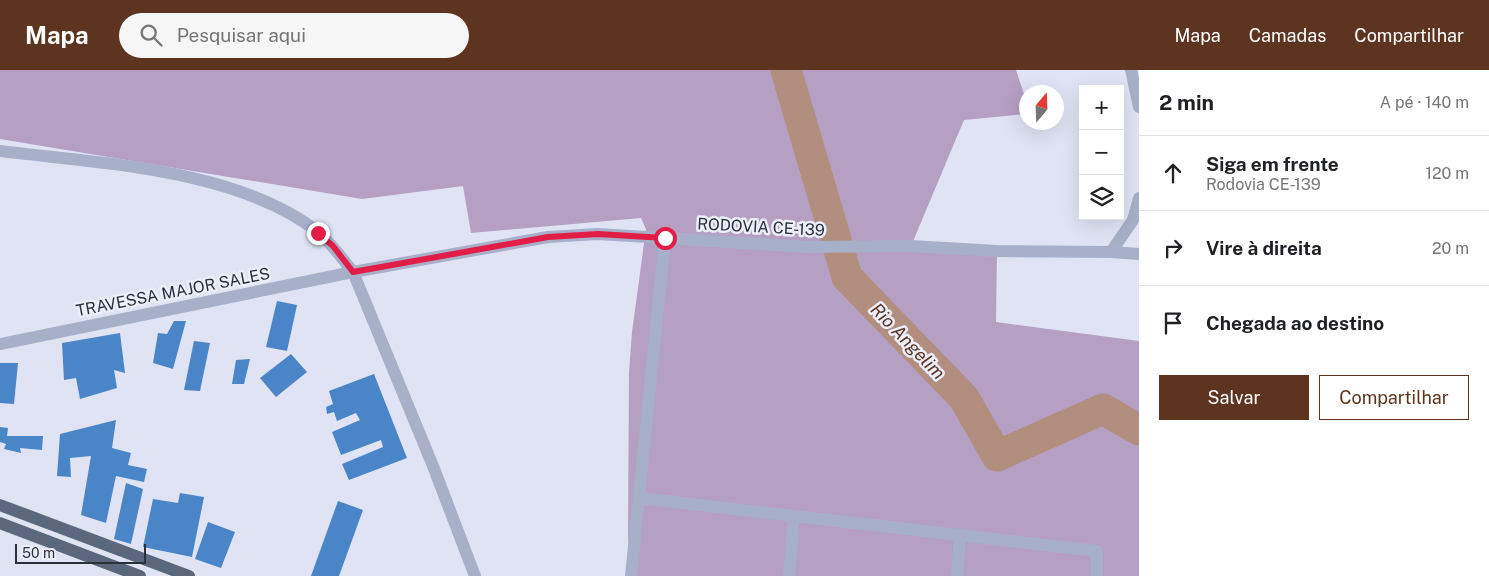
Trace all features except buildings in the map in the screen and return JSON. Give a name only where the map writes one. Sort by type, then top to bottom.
[{"type":"main road","points":[[140,576],[2,523],[3,506],[189,576]]},
{"type":"street","points":[[1131,70],[1139,107]]},
{"type":"street","points":[[0,151],[170,174],[210,182],[248,194],[279,208],[318,233],[333,246],[353,272],[433,466],[475,576]]},
{"type":"street","points":[[1111,252],[1133,220],[1139,198]]},
{"type":"street","name":"RODOVIA CE-139","points":[[353,272],[548,237],[598,234],[807,247],[911,246],[997,251],[1139,254]]},
{"type":"street","points":[[631,576],[665,238]]},
{"type":"street","name":"TRAVESSA MAJOR SALES","points":[[0,344],[353,272]]},
{"type":"street","points":[[639,498],[1097,551],[1097,576]]},
{"type":"street","points":[[789,576],[794,516]]},
{"type":"street","points":[[956,576],[960,536]]},
{"type":"shaded area","points":[[0,70],[1016,70],[1021,85],[1019,85],[1019,115],[964,120],[911,246],[997,251],[996,322],[1139,341],[1139,576],[631,576],[628,535],[629,372],[632,332],[646,229],[641,218],[471,233],[463,186],[362,199],[0,139]]},
{"type":"waterway","name":"Rio Angelim","points":[[786,70],[847,277],[964,398],[997,456],[1103,409],[1139,430]]},
{"type":"route","points":[[318,233],[333,246],[353,272],[548,237],[598,234],[665,238]]}]
